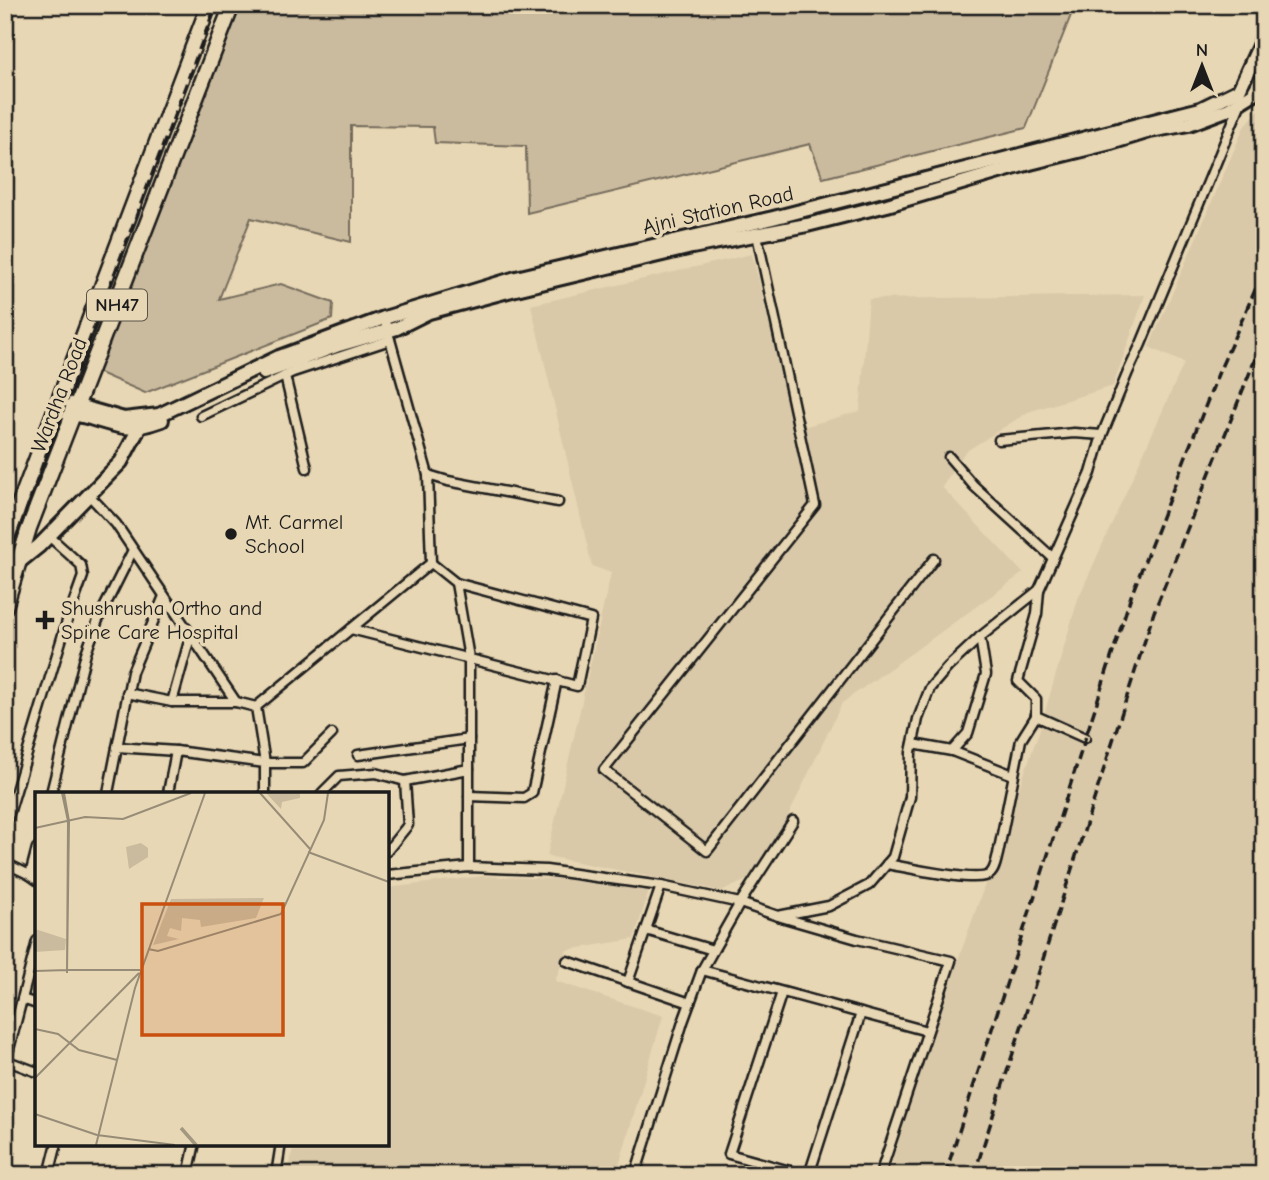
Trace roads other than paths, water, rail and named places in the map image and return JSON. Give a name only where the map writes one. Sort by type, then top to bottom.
[{"type":"highway","name":"Wardha Road","points":[[5,542],[209,5]]},
{"type":"highway","name":"Wardha Road","points":[[5,607],[29,528],[232,5]]},
{"type":"main road","points":[[1239,96],[1239,90],[1264,35]]},
{"type":"main road","name":"Ajni Station Road","points":[[149,423],[170,417],[216,393],[272,369],[339,345],[389,335],[429,312],[751,232],[858,196],[1189,124],[1229,109],[1239,96],[1253,94],[1264,74]]},
{"type":"main road","name":"Ajni Station Road","points":[[149,423],[279,357],[384,317],[516,278],[861,211],[1008,164]]},
{"type":"main road","points":[[858,196],[861,211]]},
{"type":"main road","points":[[58,406],[75,410],[95,410],[149,423]]},
{"type":"main road","points":[[75,410],[106,424],[126,429],[149,423]]},
{"type":"main road","points":[[19,562],[49,537],[121,461],[149,423]]},
{"type":"street","points":[[887,864],[970,878],[988,876],[993,871],[1021,740],[1036,716],[1036,699],[1018,681],[1037,614],[1039,590],[1091,473],[1102,435],[1142,344],[1239,96]]},
{"type":"street","points":[[751,232],[815,505],[604,770],[707,850],[934,559]]},
{"type":"street","points":[[351,629],[577,686],[591,619],[456,583],[431,563],[428,475],[384,317]]},
{"type":"street","points":[[201,416],[285,376],[389,335]]},
{"type":"street","points":[[285,376],[307,468]]},
{"type":"street","points":[[999,440],[1074,433],[1102,435]]},
{"type":"street","points":[[949,457],[974,486],[1053,558]]},
{"type":"street","points":[[428,475],[558,502]]},
{"type":"street","points":[[88,494],[116,524],[236,702]]},
{"type":"street","points":[[5,827],[83,576],[81,565],[49,537]]},
{"type":"street","points":[[51,792],[86,653],[106,602],[133,550]]},
{"type":"street","points":[[256,707],[431,563]]},
{"type":"street","points":[[456,583],[469,657],[469,867]]},
{"type":"street","points":[[778,916],[829,906],[869,885],[893,857],[910,797],[911,752],[918,719],[930,688],[980,637],[1039,590]]},
{"type":"street","points":[[108,792],[132,672],[164,596]]},
{"type":"street","points":[[172,702],[191,634]]},
{"type":"street","points":[[952,751],[968,733],[986,674],[980,637]]},
{"type":"street","points":[[469,796],[524,798],[532,793],[557,681]]},
{"type":"street","points":[[127,693],[172,702],[236,702],[256,707]]},
{"type":"street","points":[[256,707],[265,763],[265,792]]},
{"type":"street","points":[[1036,716],[1085,738]]},
{"type":"street","points":[[117,747],[176,751],[265,763],[303,763],[332,734]]},
{"type":"street","points":[[358,755],[469,739]]},
{"type":"street","points":[[913,744],[952,751],[1013,775]]},
{"type":"street","points":[[169,792],[176,751]]},
{"type":"street","points":[[324,792],[339,776],[376,773],[405,780],[469,768]]},
{"type":"street","points":[[388,850],[408,825],[405,780]]},
{"type":"street","points":[[635,1175],[702,970],[740,903],[793,821]]},
{"type":"street","points":[[5,863],[33,877]]},
{"type":"street","points":[[388,875],[469,867],[546,870],[661,886],[740,903],[858,939],[951,961],[880,1175]]},
{"type":"street","points":[[628,982],[661,886]]},
{"type":"street","points":[[646,930],[713,950]]},
{"type":"street","points":[[35,949],[6,1062],[35,1071]]},
{"type":"street","points":[[567,961],[690,1003]]},
{"type":"street","points":[[702,970],[927,1031]]},
{"type":"street","points":[[782,992],[729,1154],[806,1175],[861,1013]]},
{"type":"street","points":[[22,999],[35,1002]]},
{"type":"street","points":[[49,1175],[56,1145]]},
{"type":"street","points":[[188,1175],[195,1145]]},
{"type":"street","points":[[276,1175],[281,1145]]},
{"type":"railway","points":[[5,570],[216,5]]},
{"type":"railway","points":[[945,1175],[1131,596],[1218,374],[1264,270]]},
{"type":"railway","points":[[974,1175],[1154,612],[1264,337]]},
{"type":"place","name":"Mt. Carmel School","points":[[231,534]]},
{"type":"place","name":"Shushrusha Ortho and Spine Care Hospital","points":[[45,620]]}]
